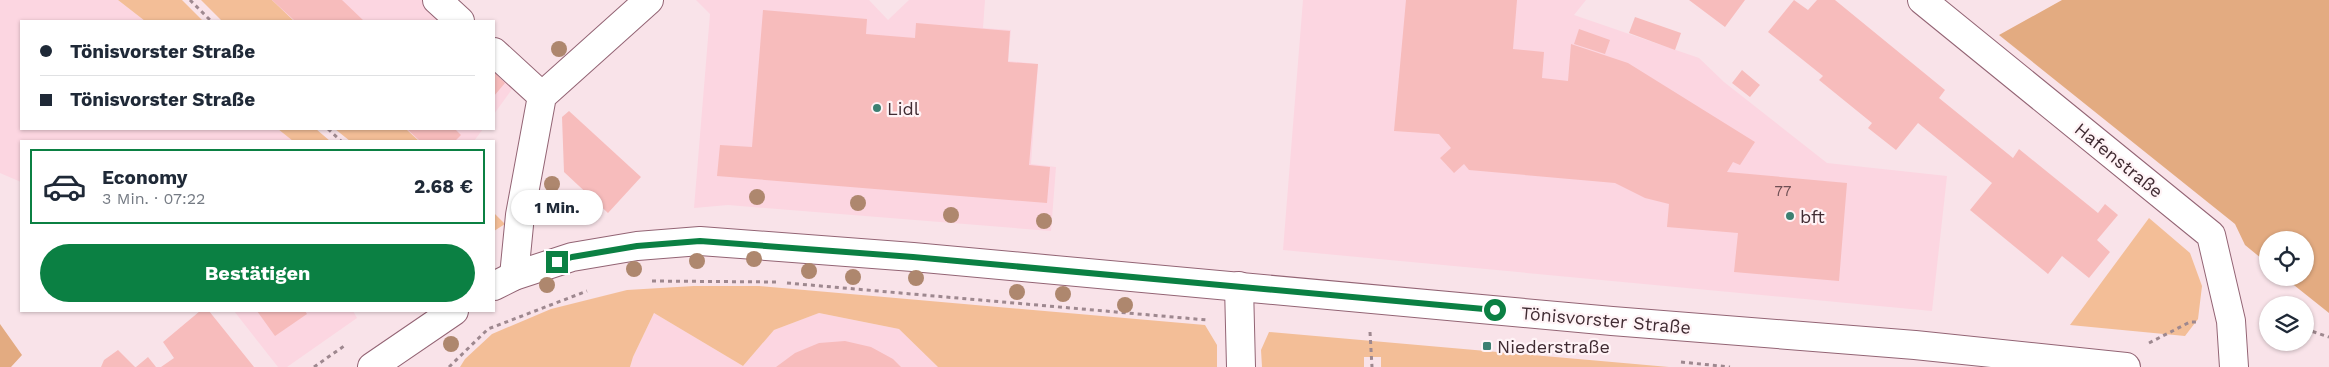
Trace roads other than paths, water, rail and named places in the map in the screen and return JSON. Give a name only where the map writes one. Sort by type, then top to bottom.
[{"type":"main road","points":[[437,0],[459,20]]},
{"type":"main road","points":[[504,281],[520,215],[542,96],[649,0]]},
{"type":"main road","name":"Hafenstraße","points":[[1922,0],[2211,235],[2231,321],[2234,367]]},
{"type":"main road","points":[[495,53],[542,96]]},
{"type":"main road","name":"Tönisvorster Straße","points":[[504,281],[572,257],[637,246],[700,241],[913,257],[1622,322],[1915,345],[2126,367]]},
{"type":"main road","points":[[1240,286],[1239,323],[1242,367]]},
{"type":"main road","points":[[372,367],[453,312]]},
{"type":"place","name":"Lidl","points":[[877,108]]},
{"type":"place","name":"bft","points":[[1790,216]]},
{"type":"place","name":"Niederstraße","points":[[1487,346]]}]
